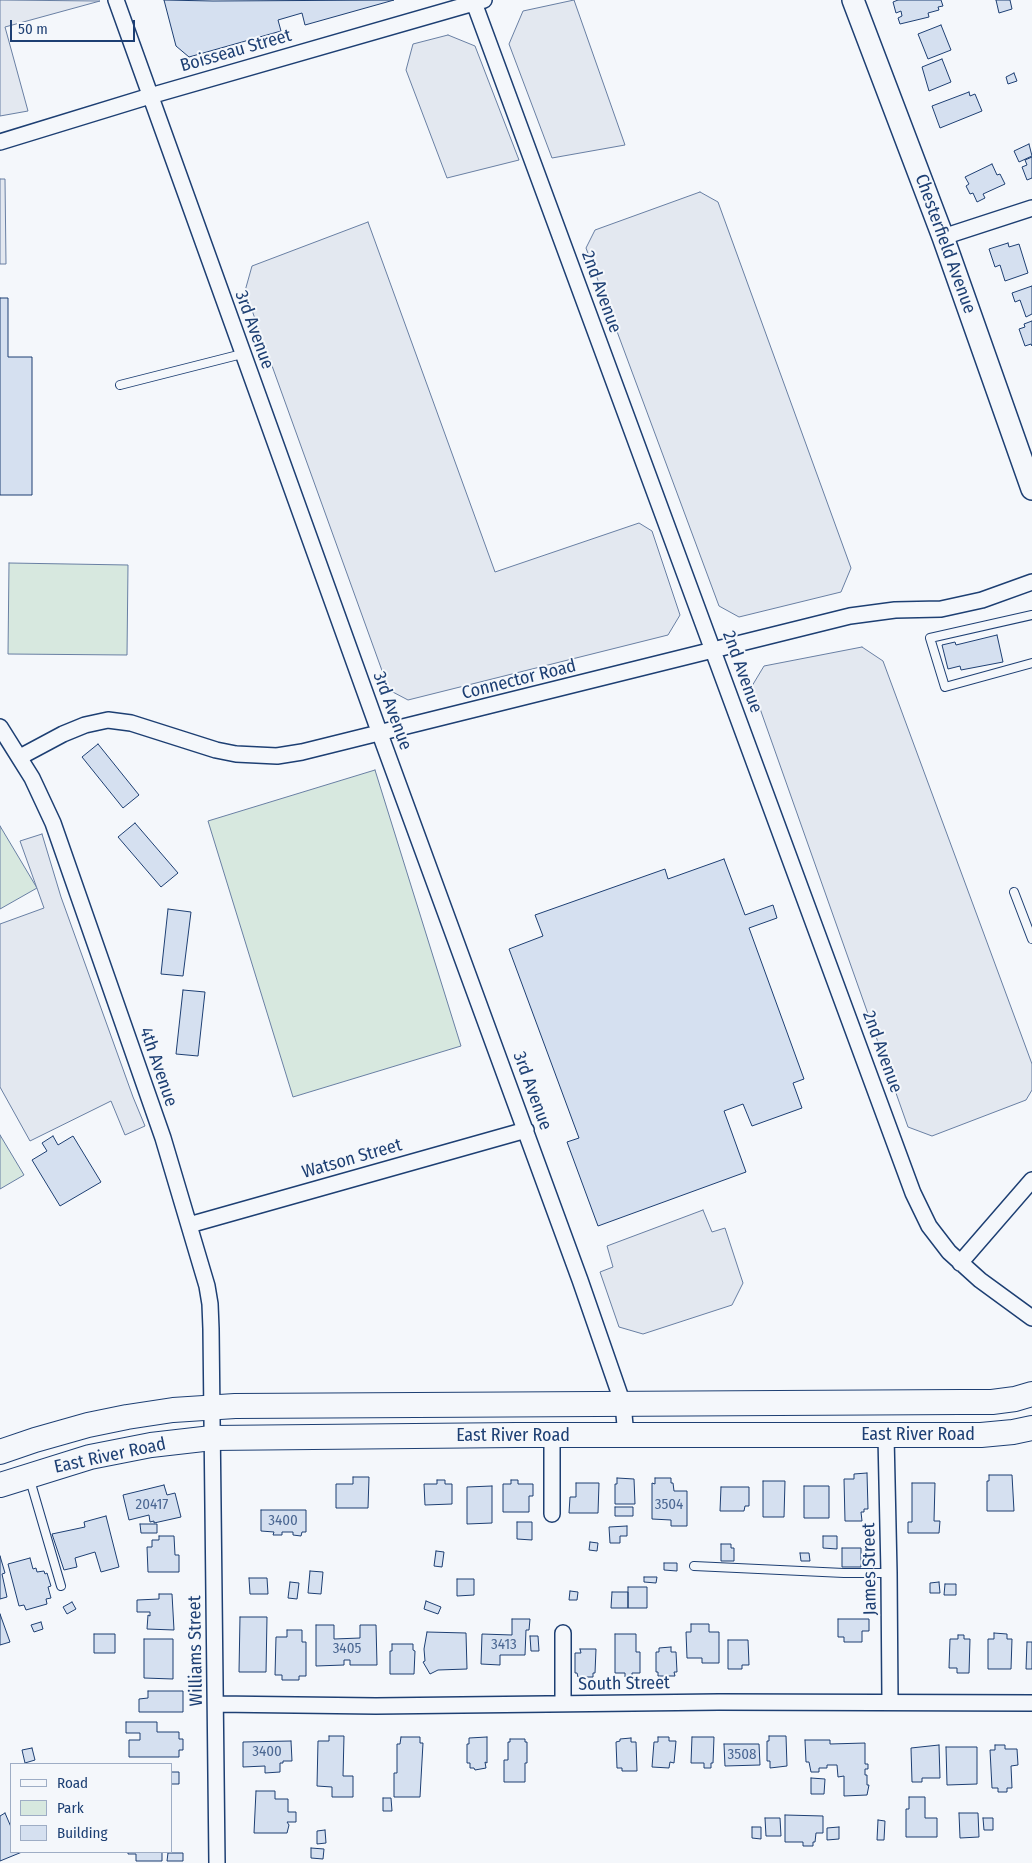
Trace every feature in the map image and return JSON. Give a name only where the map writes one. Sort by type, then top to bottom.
[{"type":"main road","name":"Chesterfield Avenue","points":[[852,0],[944,237],[1032,489]]},
{"type":"main road","name":"East River Road","points":[[0,1452],[35,1440],[111,1420],[173,1410],[288,1405],[984,1402],[1015,1399],[1032,1394]]},
{"type":"main road","name":"East River Road","points":[[0,1485],[108,1453],[151,1445],[212,1438],[981,1435],[1032,1429]]},
{"type":"street","name":"3rd Avenue","points":[[116,0],[242,354],[526,1130],[624,1404],[626,1436]]},
{"type":"street","name":"Boisseau Street","points":[[0,142],[150,96],[477,1]]},
{"type":"street","name":"2nd Avenue","points":[[477,1],[913,1193],[929,1226],[960,1263],[1032,1318]]},
{"type":"street","points":[[944,237],[1032,208]]},
{"type":"street","name":"Connector Road","points":[[20,757],[63,734],[108,720],[131,723],[216,750],[258,756],[277,756],[302,752],[873,612],[942,610],[960,606],[1032,582]]},
{"type":"street","name":"4th Avenue","points":[[0,727],[20,757],[40,794],[62,848],[151,1104],[189,1225],[210,1304],[212,1438]]},
{"type":"street","name":"Watson Street","points":[[189,1225],[526,1130]]},
{"type":"street","points":[[960,1263],[1032,1180]]},
{"type":"street","points":[[552,1436],[552,1514]]},
{"type":"street","name":"James Street","points":[[886,1436],[890,1573],[890,1702]]},
{"type":"street","name":"Williams Street","points":[[212,1438],[217,1863]]},
{"type":"street","points":[[563,1704],[564,1633]]},
{"type":"street","name":"South Street","points":[[216,1704],[376,1706],[890,1702],[1032,1703]]},
{"type":"lane","points":[[120,385],[242,354]]},
{"type":"lane","points":[[1032,615],[930,638],[945,687],[1032,663]]},
{"type":"lane","points":[[1014,892],[1032,939]]},
{"type":"lane","points":[[1032,1429],[1032,1438]]},
{"type":"lane","points":[[29,1475],[61,1586]]},
{"type":"lane","points":[[694,1566],[844,1573],[890,1573]]},
{"type":"green space","points":[[9,563],[128,565],[127,655],[8,654]]},
{"type":"green space","points":[[375,770],[461,1046],[293,1097],[208,821]]},
{"type":"green space","points":[[0,826],[37,888],[0,909]]},
{"type":"green space","points":[[0,1135],[24,1175],[0,1189]]},
{"type":"shaded area","points":[[0,0],[100,1],[5,27],[28,111],[0,116]]},
{"type":"shaded area","points":[[574,0],[625,145],[552,158],[509,44],[523,11]]},
{"type":"shaded area","points":[[448,35],[475,46],[519,160],[447,178],[406,70],[413,44]]},
{"type":"shaded area","points":[[0,179],[5,179],[6,264],[0,264]]},
{"type":"shaded area","points":[[700,192],[718,202],[851,568],[841,592],[739,617],[719,606],[586,248],[595,230]]},
{"type":"shaded area","points":[[368,222],[495,572],[639,523],[652,531],[680,615],[668,635],[408,700],[389,690],[245,291],[252,266]]},
{"type":"shaded area","points":[[862,647],[883,661],[1032,1064],[1032,1090],[1026,1100],[932,1136],[908,1127],[752,686],[764,666]]},
{"type":"shaded area","points":[[42,834],[61,897],[145,1126],[125,1135],[111,1101],[30,1141],[0,1087],[0,924],[44,908],[20,841]]},
{"type":"shaded area","points":[[703,1210],[712,1232],[725,1228],[743,1283],[732,1305],[643,1334],[619,1327],[600,1272],[613,1267],[607,1246]]},
{"type":"building","points":[[164,0],[394,0],[305,25],[302,13],[278,20],[281,31],[189,57],[176,46]]},
{"type":"building","points":[[898,0],[941,0],[943,6],[938,7],[939,10],[928,13],[929,17],[900,24],[898,18],[902,16],[901,11],[896,13],[893,2]]},
{"type":"building","points":[[996,0],[1010,0],[1012,9],[999,13]]},
{"type":"building","points":[[941,25],[951,50],[928,59],[918,34]]},
{"type":"building","points":[[942,59],[951,82],[929,91],[922,67]]},
{"type":"building","points":[[1014,73],[1017,81],[1008,84],[1006,77]]},
{"type":"building","points":[[969,92],[970,96],[975,94],[982,111],[940,128],[932,106]]},
{"type":"building","points":[[1029,144],[1032,156],[1019,162],[1014,151]]},
{"type":"building","points":[[1032,157],[1032,178],[1027,180],[1022,167],[1027,165],[1025,160]]},
{"type":"building","points":[[992,164],[997,175],[1000,174],[1005,184],[983,194],[985,198],[977,202],[973,193],[970,194],[966,186],[969,184],[965,177]]},
{"type":"building","points":[[1008,243],[1009,247],[1019,244],[1028,273],[1005,281],[1000,265],[995,267],[989,249]]},
{"type":"building","points":[[1032,286],[1032,314],[1026,317],[1020,300],[1015,302],[1012,293]]},
{"type":"building","points":[[0,298],[8,298],[8,357],[32,357],[32,495],[0,495]]},
{"type":"building","points":[[1032,321],[1032,346],[1031,344],[1025,346],[1019,329],[1025,327],[1024,324]]},
{"type":"building","points":[[997,635],[1003,662],[961,670],[960,666],[948,669],[942,645],[955,642],[956,645]]},
{"type":"building","points":[[98,744],[139,795],[123,808],[82,757]]},
{"type":"building","points":[[135,823],[178,873],[161,887],[118,837]]},
{"type":"building","points":[[724,859],[745,915],[773,905],[777,918],[749,928],[804,1079],[793,1083],[802,1108],[752,1126],[743,1104],[724,1111],[746,1172],[598,1226],[567,1142],[579,1138],[509,949],[543,936],[535,915],[665,869],[668,879]]},
{"type":"building","points":[[168,909],[191,912],[183,976],[161,974]]},
{"type":"building","points":[[183,990],[205,992],[198,1056],[176,1054]]},
{"type":"building","points":[[53,1136],[58,1145],[73,1136],[101,1182],[60,1206],[32,1160],[47,1151],[42,1143]]},
{"type":"building","points":[[867,1473],[868,1509],[864,1509],[864,1512],[861,1512],[862,1521],[845,1521],[844,1479],[854,1479],[854,1474]]},
{"type":"building","points":[[989,1475],[1012,1475],[1014,1511],[987,1511],[987,1481],[989,1481]]},
{"type":"building","points":[[353,1477],[369,1477],[368,1508],[336,1508],[336,1484],[353,1484]]},
{"type":"building","points":[[617,1478],[634,1479],[635,1504],[615,1504],[615,1484],[617,1484]]},
{"type":"building","points":[[655,1478],[671,1478],[674,1491],[687,1491],[687,1526],[671,1526],[671,1520],[652,1519],[652,1483],[655,1484]]},
{"type":"building","points":[[437,1480],[445,1480],[445,1484],[452,1484],[452,1504],[425,1505],[424,1484],[437,1484]]},
{"type":"building","points":[[511,1480],[518,1480],[518,1484],[533,1484],[533,1496],[529,1496],[529,1512],[503,1512],[503,1484],[511,1484]]},
{"type":"building","points":[[763,1481],[785,1481],[784,1517],[763,1517]]},
{"type":"building","points":[[576,1483],[599,1483],[598,1513],[569,1513],[570,1497],[576,1497]]},
{"type":"building","points":[[912,1483],[935,1483],[934,1521],[940,1521],[939,1533],[908,1533],[908,1522],[912,1522]]},
{"type":"building","points":[[164,1485],[167,1495],[175,1493],[181,1517],[154,1523],[154,1521],[150,1522],[149,1515],[129,1520],[123,1495]]},
{"type":"building","points":[[492,1486],[492,1523],[467,1524],[467,1487]]},
{"type":"building","points":[[804,1486],[829,1486],[829,1518],[804,1518]]},
{"type":"building","points":[[721,1487],[749,1487],[749,1506],[745,1506],[744,1511],[720,1511]]},
{"type":"building","points":[[615,1507],[633,1507],[633,1516],[615,1516]]},
{"type":"building","points":[[261,1510],[306,1510],[306,1532],[302,1532],[301,1536],[293,1535],[293,1532],[282,1532],[282,1535],[273,1535],[274,1532],[261,1531]]},
{"type":"building","points":[[106,1516],[119,1567],[101,1572],[95,1552],[75,1558],[77,1567],[64,1570],[52,1534],[85,1527],[84,1522]]},
{"type":"building","points":[[517,1522],[532,1522],[532,1540],[517,1539]]},
{"type":"building","points":[[140,1524],[157,1524],[157,1533],[141,1533]]},
{"type":"building","points":[[627,1526],[627,1536],[620,1536],[620,1543],[610,1543],[609,1527]]},
{"type":"building","points":[[159,1536],[174,1536],[175,1555],[179,1555],[179,1572],[148,1572],[147,1547],[152,1547],[152,1540],[159,1540]]},
{"type":"building","points":[[823,1536],[837,1536],[837,1549],[823,1548]]},
{"type":"building","points":[[590,1542],[598,1543],[597,1551],[589,1550]]},
{"type":"building","points":[[721,1544],[731,1544],[731,1548],[734,1548],[734,1561],[721,1561]]},
{"type":"building","points":[[842,1548],[861,1548],[861,1567],[842,1567]]},
{"type":"building","points":[[436,1551],[444,1552],[442,1567],[434,1566]]},
{"type":"building","points":[[800,1553],[809,1553],[810,1561],[801,1561]]},
{"type":"building","points":[[0,1556],[5,1573],[2,1574],[7,1597],[0,1599]]},
{"type":"building","points":[[30,1558],[33,1569],[36,1568],[37,1572],[44,1571],[45,1574],[47,1573],[51,1586],[48,1587],[51,1598],[46,1599],[47,1604],[26,1610],[24,1605],[19,1606],[8,1564]]},
{"type":"building","points":[[664,1563],[677,1563],[677,1571],[664,1570]]},
{"type":"building","points":[[310,1571],[323,1572],[321,1594],[308,1593]]},
{"type":"building","points":[[644,1577],[657,1577],[656,1583],[644,1582]]},
{"type":"building","points":[[249,1578],[267,1578],[268,1594],[250,1594]]},
{"type":"building","points":[[457,1579],[474,1579],[474,1595],[457,1596]]},
{"type":"building","points":[[290,1582],[299,1583],[297,1599],[288,1598]]},
{"type":"building","points":[[939,1582],[940,1593],[930,1593],[930,1583]]},
{"type":"building","points":[[945,1584],[956,1584],[956,1595],[944,1595]]},
{"type":"building","points":[[628,1587],[647,1587],[647,1608],[628,1608]]},
{"type":"building","points":[[570,1591],[578,1592],[577,1600],[569,1600]]},
{"type":"building","points":[[612,1592],[628,1592],[628,1608],[611,1608]]},
{"type":"building","points":[[159,1594],[172,1594],[174,1630],[147,1629],[150,1612],[137,1612],[137,1600],[159,1599]]},
{"type":"building","points":[[426,1601],[441,1607],[438,1614],[424,1609]]},
{"type":"building","points":[[72,1602],[76,1609],[67,1614],[63,1607]]},
{"type":"building","points":[[0,1614],[10,1642],[0,1645]]},
{"type":"building","points":[[240,1617],[267,1617],[266,1672],[239,1672]]},
{"type":"building","points":[[512,1619],[530,1619],[529,1630],[526,1630],[525,1655],[500,1655],[500,1665],[481,1664],[482,1634],[512,1635]]},
{"type":"building","points":[[838,1619],[869,1619],[869,1631],[862,1631],[862,1642],[844,1642],[844,1637],[838,1637]]},
{"type":"building","points":[[41,1622],[43,1629],[34,1632],[31,1625]]},
{"type":"building","points":[[691,1624],[709,1624],[709,1632],[719,1632],[719,1663],[702,1663],[702,1658],[687,1658],[686,1632],[691,1632]]},
{"type":"building","points":[[316,1625],[334,1625],[334,1639],[360,1638],[360,1625],[376,1625],[377,1665],[350,1665],[350,1660],[344,1660],[344,1665],[316,1666]]},
{"type":"building","points":[[287,1630],[302,1630],[302,1642],[306,1642],[306,1676],[299,1676],[299,1680],[282,1680],[282,1675],[275,1675],[276,1637],[287,1637]]},
{"type":"building","points":[[427,1632],[466,1633],[467,1669],[438,1670],[430,1674],[423,1662],[425,1661],[424,1649]]},
{"type":"building","points":[[994,1633],[1007,1634],[1007,1639],[1012,1639],[1011,1669],[988,1669],[988,1639],[994,1639]]},
{"type":"building","points":[[94,1634],[115,1634],[115,1653],[94,1653]]},
{"type":"building","points":[[615,1634],[636,1634],[636,1652],[640,1652],[640,1673],[632,1673],[632,1677],[625,1677],[625,1673],[615,1673]]},
{"type":"building","points":[[958,1635],[964,1635],[964,1639],[970,1639],[969,1673],[957,1673],[957,1668],[949,1668],[950,1639],[958,1639]]},
{"type":"building","points":[[530,1636],[538,1636],[539,1651],[531,1651]]},
{"type":"building","points":[[144,1639],[173,1639],[173,1679],[144,1678]]},
{"type":"building","points":[[728,1640],[748,1640],[749,1665],[742,1665],[742,1669],[728,1669]]},
{"type":"building","points":[[1027,1642],[1032,1642],[1032,1669],[1026,1669]]},
{"type":"building","points":[[392,1644],[413,1644],[413,1650],[415,1651],[414,1674],[390,1674],[390,1651],[392,1651]]},
{"type":"building","points":[[671,1647],[671,1652],[676,1652],[677,1672],[674,1672],[675,1676],[658,1676],[658,1672],[656,1672],[656,1652],[659,1652],[659,1648]]},
{"type":"building","points":[[580,1649],[596,1649],[595,1673],[593,1673],[593,1677],[578,1677],[577,1673],[575,1673],[575,1653],[581,1653]]},
{"type":"building","points":[[148,1691],[183,1691],[183,1712],[139,1712],[139,1699],[148,1698]]},
{"type":"building","points":[[126,1722],[157,1722],[157,1732],[179,1732],[179,1739],[183,1739],[183,1750],[179,1750],[179,1757],[129,1757],[129,1740],[140,1740],[140,1733],[126,1733]]},
{"type":"building","points":[[329,1736],[344,1736],[343,1776],[353,1776],[353,1797],[332,1797],[332,1787],[317,1786],[318,1741],[329,1741]]},
{"type":"building","points":[[769,1736],[786,1736],[787,1766],[770,1768],[770,1761],[767,1761],[767,1741],[769,1741]]},
{"type":"building","points":[[401,1737],[420,1737],[420,1743],[423,1743],[420,1797],[394,1797],[394,1773],[397,1773],[397,1744],[400,1744]]},
{"type":"building","points":[[487,1737],[486,1768],[475,1770],[470,1768],[470,1763],[467,1763],[467,1744],[469,1744],[469,1738]]},
{"type":"building","points":[[658,1737],[669,1737],[669,1741],[676,1741],[674,1763],[670,1762],[669,1768],[652,1767],[654,1742],[658,1742]]},
{"type":"building","points":[[692,1737],[714,1737],[713,1763],[711,1763],[711,1768],[704,1768],[704,1763],[691,1763]]},
{"type":"building","points":[[631,1738],[631,1742],[636,1742],[637,1771],[622,1771],[622,1768],[617,1768],[616,1742],[620,1741],[620,1739]]},
{"type":"building","points":[[510,1739],[525,1739],[525,1742],[527,1742],[525,1782],[504,1782],[504,1760],[508,1760],[508,1742],[510,1742]]},
{"type":"building","points":[[805,1740],[830,1740],[830,1744],[865,1743],[865,1764],[868,1764],[868,1769],[865,1769],[865,1775],[867,1775],[867,1785],[869,1785],[867,1795],[844,1796],[844,1776],[838,1777],[837,1765],[827,1765],[827,1768],[819,1768],[819,1772],[811,1772],[809,1762],[806,1762]]},
{"type":"building","points":[[291,1741],[292,1761],[280,1763],[280,1772],[265,1773],[265,1766],[243,1767],[243,1742]]},
{"type":"building","points":[[724,1744],[759,1744],[760,1765],[725,1766]]},
{"type":"building","points":[[939,1745],[940,1778],[922,1778],[922,1782],[912,1782],[911,1748]]},
{"type":"building","points":[[995,1745],[1005,1745],[1005,1749],[1017,1749],[1018,1765],[1011,1766],[1012,1788],[1007,1788],[1007,1792],[998,1792],[998,1788],[992,1788],[990,1750],[995,1750]]},
{"type":"building","points":[[946,1747],[977,1747],[977,1784],[947,1785]]},
{"type":"building","points":[[32,1748],[35,1760],[25,1763],[22,1750]]},
{"type":"building","points":[[172,1772],[179,1772],[179,1784],[172,1784]]},
{"type":"building","points":[[811,1778],[825,1779],[824,1794],[811,1794]]},
{"type":"building","points":[[256,1791],[275,1791],[275,1799],[288,1799],[288,1812],[296,1812],[296,1822],[287,1822],[289,1825],[287,1833],[254,1833]]},
{"type":"building","points":[[909,1797],[925,1797],[925,1818],[937,1818],[937,1837],[906,1837],[906,1809],[909,1809]]},
{"type":"building","points":[[383,1798],[391,1798],[392,1811],[383,1811]]},
{"type":"building","points":[[5,1813],[10,1825],[10,1853],[20,1853],[0,1861],[0,1816]]},
{"type":"building","points":[[959,1813],[978,1813],[979,1837],[960,1838]]},
{"type":"building","points":[[785,1815],[823,1816],[823,1833],[816,1833],[813,1846],[803,1846],[803,1842],[785,1842]]},
{"type":"building","points":[[765,1818],[780,1818],[781,1836],[766,1836]]},
{"type":"building","points":[[983,1818],[993,1818],[993,1830],[984,1830]]},
{"type":"building","points":[[878,1820],[885,1821],[884,1840],[877,1840]]},
{"type":"building","points":[[752,1827],[761,1827],[761,1839],[752,1838]]},
{"type":"building","points":[[839,1827],[839,1839],[827,1840],[827,1828]]},
{"type":"building","points":[[325,1830],[326,1843],[317,1844],[317,1831]]},
{"type":"building","points":[[311,1848],[324,1849],[323,1859],[311,1858]]},
{"type":"building","points":[[162,1853],[162,1861],[136,1861],[136,1854],[128,1854]]},
{"type":"building","points":[[168,1853],[183,1853],[183,1861],[167,1861]]}]
